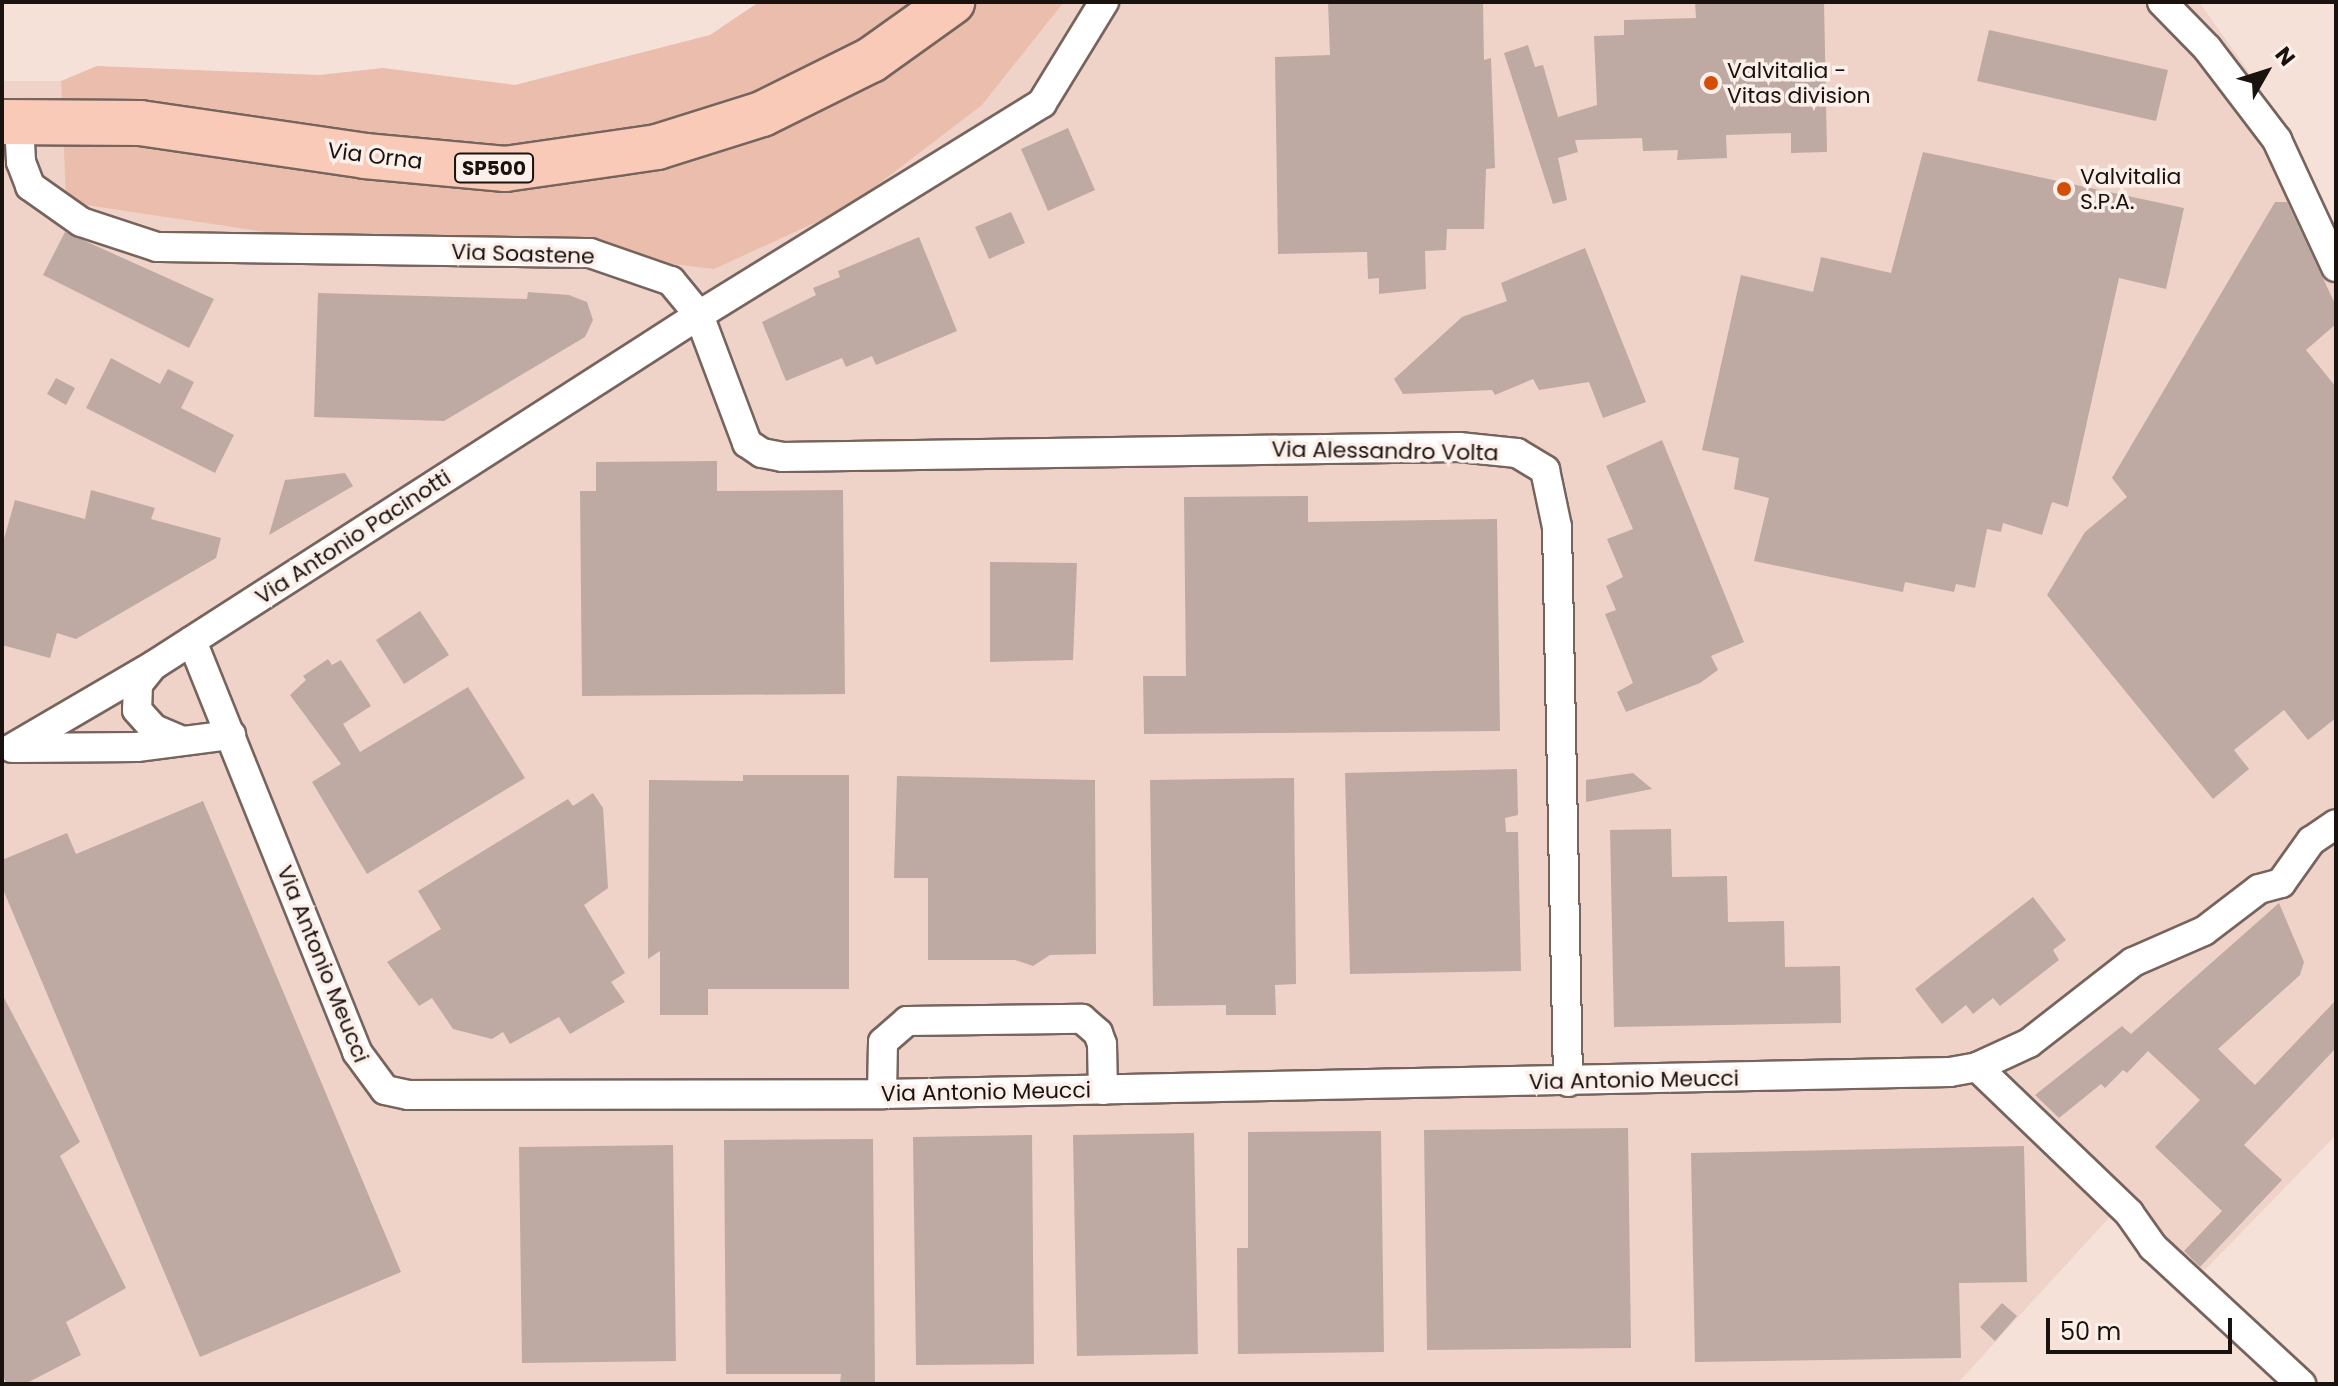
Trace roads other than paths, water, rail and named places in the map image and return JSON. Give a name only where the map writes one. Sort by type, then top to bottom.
[{"type":"main road","name":"Via Orna","points":[[11,122],[140,123],[365,156],[505,169],[657,147],[762,114],[871,60],[952,2]]},
{"type":"street","points":[[699,315],[1042,103],[1104,2]]},
{"type":"street","points":[[2162,2],[2207,48],[2277,140],[2336,267]]},
{"type":"street","name":"Via Soastene","points":[[11,122],[30,186],[81,222],[157,247],[590,253],[671,281],[699,315]]},
{"type":"street","name":"Via Antonio Pacinotti","points":[[7,748],[154,665],[699,315]]},
{"type":"street","name":"Via Alessandro Volta","points":[[699,315],[747,443],[772,455],[1459,447],[1517,453],[1545,470],[1557,527],[1568,1082]]},
{"type":"street","name":"Via Antonio Meucci","points":[[192,641],[357,1052],[385,1090],[408,1095],[882,1094],[1950,1072],[1977,1067],[2029,1043],[2133,962],[2204,931],[2259,889],[2281,883],[2311,841],[2336,824]]},
{"type":"street","points":[[154,665],[138,684],[137,710],[154,729],[182,741]]},
{"type":"street","points":[[7,748],[137,747],[231,735]]},
{"type":"street","points":[[882,1094],[883,1042],[907,1021],[1082,1019],[1098,1033],[1102,1044],[1103,1090]]},
{"type":"street","points":[[1977,1067],[2129,1213],[2153,1247],[2301,1384]]},
{"type":"place","name":"Valvitalia - Vitas division","points":[[1711,83]]},
{"type":"place","name":"Valvitalia S.P.A.","points":[[2064,189]]}]
